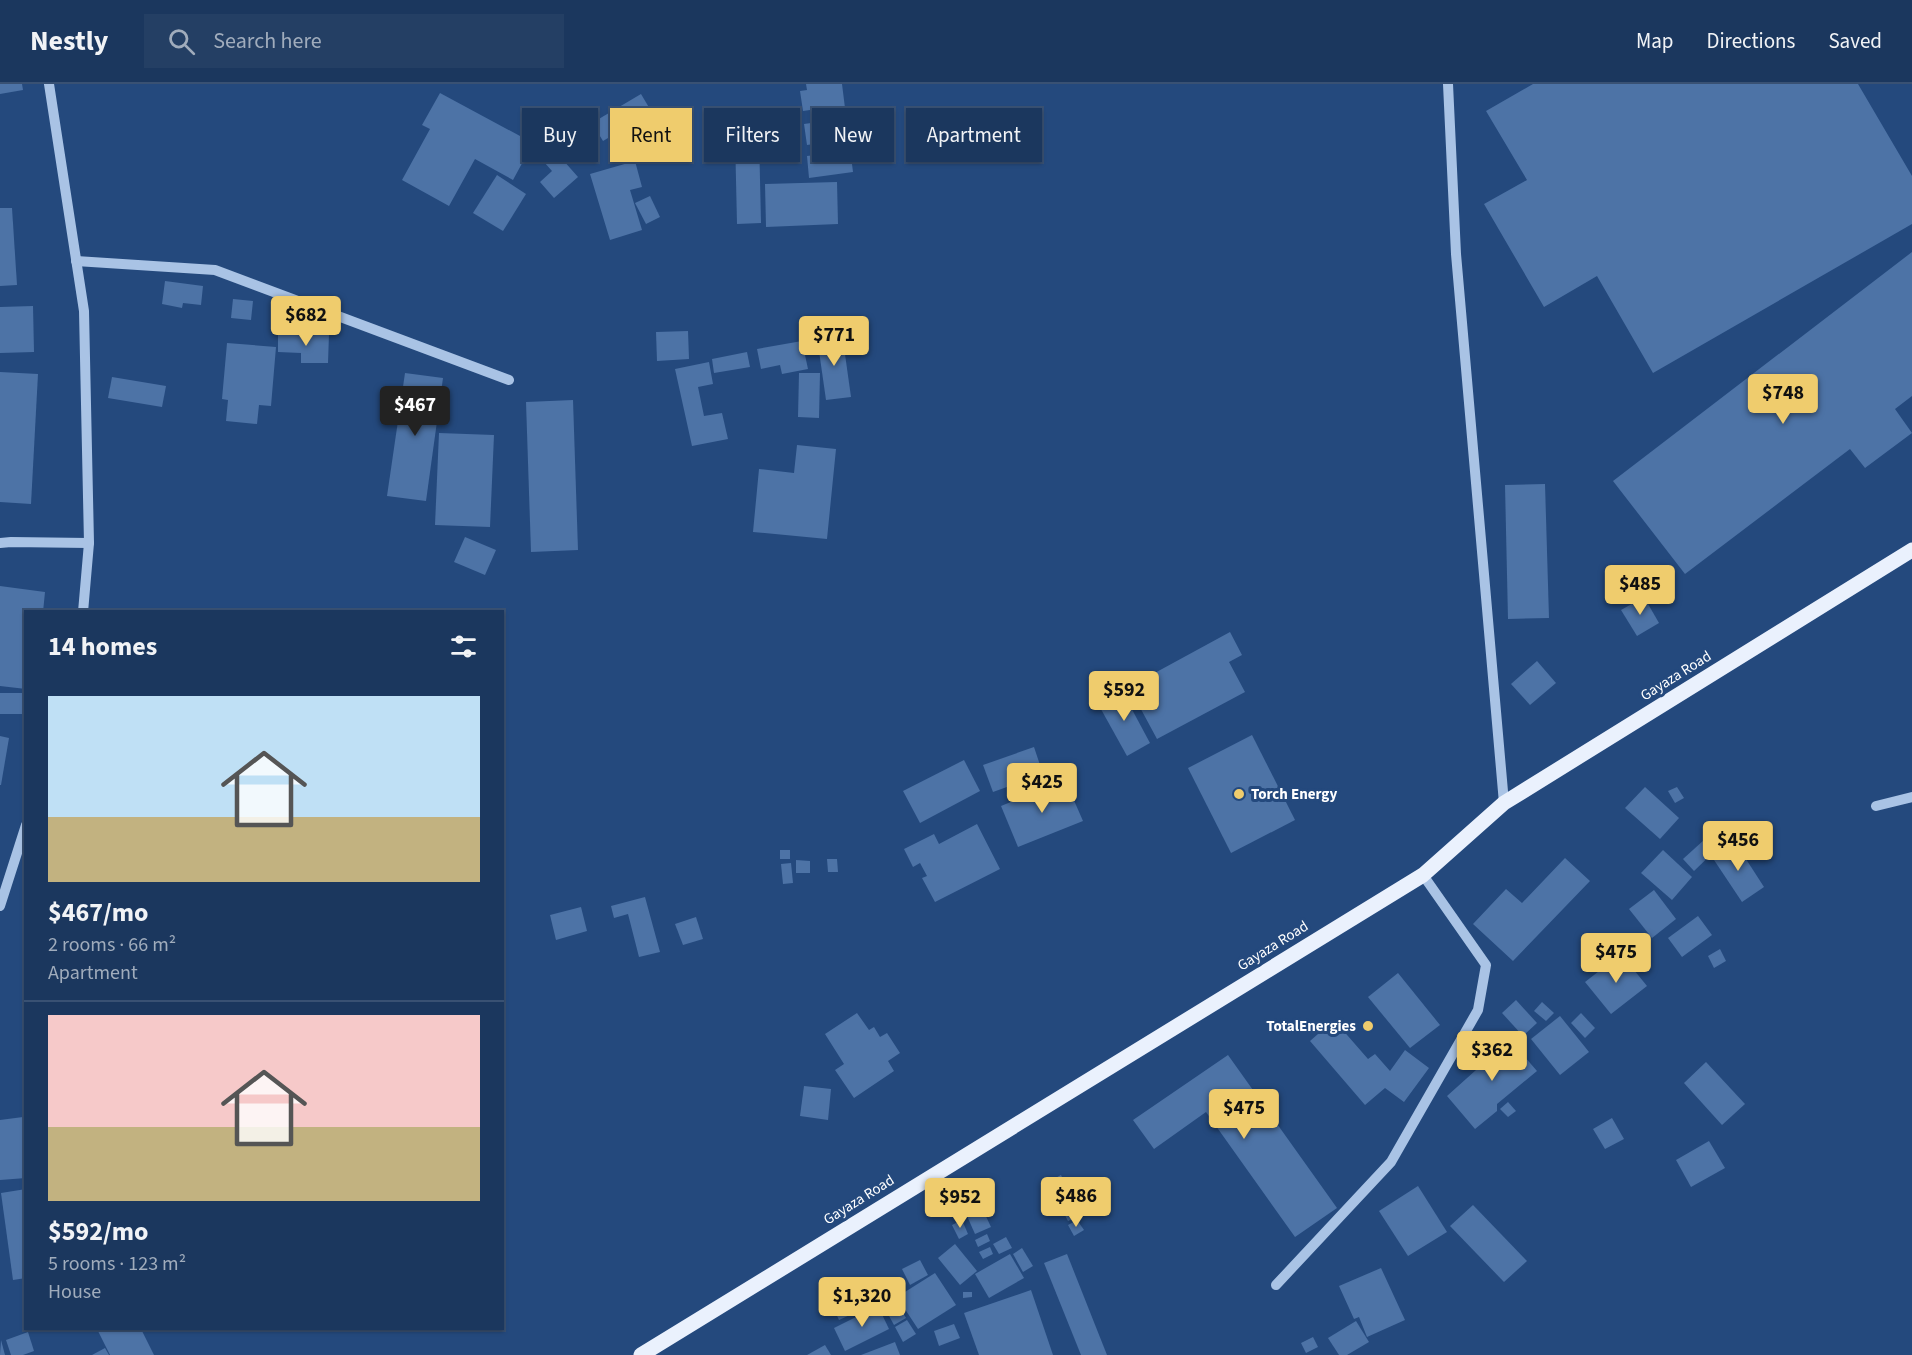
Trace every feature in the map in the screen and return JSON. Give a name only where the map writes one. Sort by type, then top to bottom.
[{"type":"main road","name":"Gayaza Road","points":[[641,1355],[1423,875],[1504,803],[1912,550]]},
{"type":"street","points":[[49,84],[84,311],[88,543],[83,610]]},
{"type":"street","points":[[1448,84],[1456,254],[1504,803]]},
{"type":"street","points":[[76,261],[215,270],[509,380]]},
{"type":"street","points":[[0,543],[88,543]]},
{"type":"street","points":[[1876,806],[1912,797]]},
{"type":"street","points":[[0,906],[24,831]]},
{"type":"street","points":[[1276,1285],[1391,1162],[1478,1010],[1486,965],[1423,875]]},
{"type":"building","points":[[0,84],[22,84],[23,90],[0,94]]},
{"type":"building","points":[[806,84],[842,84],[845,108],[812,108],[812,144],[807,145],[804,124],[811,123],[810,110],[803,111],[800,91],[807,90]]},
{"type":"building","points":[[1533,84],[1858,84],[1912,176],[1912,224],[1653,373],[1597,276],[1544,307],[1484,204],[1527,180],[1486,111]]},
{"type":"building","points":[[440,93],[522,137],[523,162],[513,180],[475,159],[449,206],[402,180],[430,129],[422,125]]},
{"type":"building","points":[[641,94],[649,108],[617,108]]},
{"type":"building","points":[[610,112],[610,137],[603,141],[598,133],[598,119]]},
{"type":"building","points":[[812,155],[812,162],[852,162],[853,172],[809,178],[807,156]]},
{"type":"building","points":[[544,162],[565,162],[578,177],[554,198],[540,182],[552,171]]},
{"type":"building","points":[[635,162],[642,187],[630,190],[642,230],[610,240],[590,174]]},
{"type":"building","points":[[736,162],[760,162],[761,223],[737,224]]},
{"type":"building","points":[[497,175],[526,194],[503,231],[473,213]]},
{"type":"building","points":[[837,182],[838,224],[766,227],[765,184]]},
{"type":"building","points":[[650,196],[660,217],[646,224],[635,203]]},
{"type":"building","points":[[0,208],[12,208],[17,285],[0,286]]},
{"type":"building","points":[[1912,252],[1912,396],[1895,409],[1912,433],[1865,468],[1850,449],[1685,574],[1613,481]]},
{"type":"building","points":[[165,281],[203,286],[201,305],[183,303],[182,308],[162,304]]},
{"type":"building","points":[[233,299],[253,301],[251,320],[231,318]]},
{"type":"building","points":[[33,306],[34,352],[0,353],[0,307]]},
{"type":"building","points":[[688,331],[689,359],[657,361],[656,332]]},
{"type":"building","points":[[842,333],[851,397],[826,400],[817,337]]},
{"type":"building","points":[[278,334],[329,334],[328,363],[301,363],[301,353],[278,352]]},
{"type":"building","points":[[802,341],[808,369],[782,374],[780,365],[761,369],[757,349]]},
{"type":"building","points":[[227,343],[276,347],[271,406],[259,405],[257,424],[226,421],[228,400],[222,399]]},
{"type":"building","points":[[747,352],[750,367],[714,373],[712,359]]},
{"type":"building","points":[[709,362],[713,384],[698,387],[704,416],[722,413],[728,439],[692,446],[675,369]]},
{"type":"building","points":[[0,372],[38,374],[31,504],[0,502]]},
{"type":"building","points":[[405,373],[443,378],[426,501],[387,496]]},
{"type":"building","points":[[799,373],[820,373],[819,418],[798,417]]},
{"type":"building","points":[[112,377],[166,386],[162,407],[108,398]]},
{"type":"building","points":[[573,400],[578,550],[531,552],[526,402]]},
{"type":"building","points":[[439,433],[494,435],[490,527],[435,525]]},
{"type":"building","points":[[797,445],[836,449],[827,539],[753,532],[759,469],[794,473]]},
{"type":"building","points":[[1545,484],[1549,618],[1508,619],[1505,485]]},
{"type":"building","points":[[465,537],[496,550],[485,575],[454,562]]},
{"type":"building","points":[[0,586],[45,592],[43,610],[24,610],[24,689],[0,686]]},
{"type":"building","points":[[1644,597],[1659,623],[1637,636],[1621,610]]},
{"type":"building","points":[[1230,632],[1242,655],[1229,662],[1245,692],[1157,739],[1129,687]]},
{"type":"building","points":[[1537,661],[1556,683],[1530,705],[1511,684]]},
{"type":"building","points":[[1121,689],[1150,743],[1127,756],[1097,702]]},
{"type":"building","points":[[0,693],[24,693],[24,714],[0,714]]},
{"type":"building","points":[[1252,735],[1295,820],[1231,853],[1188,768]]},
{"type":"building","points":[[0,736],[9,738],[1,785],[0,785]]},
{"type":"building","points":[[1034,747],[1043,774],[993,792],[983,765]]},
{"type":"building","points":[[964,760],[980,791],[920,823],[903,791]]},
{"type":"building","points":[[1065,780],[1083,821],[1018,847],[1001,806]]},
{"type":"building","points":[[1645,787],[1679,818],[1660,839],[1625,808]]},
{"type":"building","points":[[1677,787],[1684,798],[1675,803],[1668,791]]},
{"type":"building","points":[[977,824],[1000,869],[935,902],[922,878],[927,876],[920,863],[913,867],[904,849],[934,834],[939,844]]},
{"type":"building","points":[[1715,830],[1725,841],[1694,871],[1683,859]]},
{"type":"building","points":[[1735,842],[1764,887],[1742,902],[1712,857]]},
{"type":"building","points":[[780,850],[790,850],[790,859],[780,859]]},
{"type":"building","points":[[1663,850],[1692,877],[1672,900],[1641,873]]},
{"type":"building","points":[[1565,858],[1590,881],[1513,961],[1473,924],[1506,889],[1522,903]]},
{"type":"building","points":[[827,859],[837,859],[838,872],[828,872]]},
{"type":"building","points":[[796,860],[810,861],[810,873],[796,873]]},
{"type":"building","points":[[791,863],[793,883],[783,884],[781,864]]},
{"type":"building","points":[[1654,890],[1676,919],[1652,938],[1629,909]]},
{"type":"building","points":[[645,897],[660,952],[639,957],[628,914],[614,918],[611,906]]},
{"type":"building","points":[[581,907],[587,931],[556,940],[550,915]]},
{"type":"building","points":[[1698,916],[1712,935],[1682,957],[1668,938]]},
{"type":"building","points":[[696,917],[703,939],[683,945],[675,924]]},
{"type":"building","points":[[1720,949],[1726,961],[1714,968],[1708,956]]},
{"type":"building","points":[[1621,954],[1647,986],[1611,1014],[1585,982]]},
{"type":"building","points":[[1398,973],[1440,1025],[1410,1048],[1368,997]]},
{"type":"building","points":[[1516,1000],[1537,1023],[1523,1036],[1502,1013]]},
{"type":"building","points":[[1542,1002],[1554,1013],[1546,1021],[1534,1011]]},
{"type":"building","points":[[857,1013],[869,1030],[874,1027],[880,1037],[887,1033],[900,1053],[888,1061],[894,1071],[854,1098],[835,1070],[844,1064],[825,1034]]},
{"type":"building","points":[[1581,1013],[1595,1028],[1585,1038],[1571,1023]]},
{"type":"building","points":[[1560,1016],[1589,1052],[1560,1075],[1531,1039]]},
{"type":"building","points":[[1334,1020],[1368,1059],[1375,1054],[1390,1071],[1405,1050],[1429,1068],[1404,1102],[1385,1088],[1365,1105],[1310,1041]]},
{"type":"building","points":[[1506,1035],[1537,1071],[1497,1104],[1497,1111],[1475,1129],[1447,1096],[1476,1070],[1474,1063]]},
{"type":"building","points":[[1228,1055],[1337,1208],[1295,1237],[1206,1112],[1154,1149],[1133,1120]]},
{"type":"building","points":[[1706,1062],[1745,1104],[1722,1125],[1684,1083]]},
{"type":"building","points":[[804,1086],[831,1089],[828,1120],[800,1116]]},
{"type":"building","points":[[1508,1102],[1516,1111],[1508,1117],[1500,1109]]},
{"type":"building","points":[[23,1117],[24,1178],[0,1180],[0,1120]]},
{"type":"building","points":[[1612,1118],[1624,1139],[1605,1149],[1593,1129]]},
{"type":"building","points":[[1709,1141],[1725,1168],[1691,1187],[1676,1160]]},
{"type":"building","points":[[1061,1175],[1080,1216],[1068,1221],[1048,1182]]},
{"type":"building","points":[[1418,1186],[1447,1232],[1408,1256],[1379,1211]]},
{"type":"building","points":[[24,1189],[24,1278],[13,1280],[1,1193]]},
{"type":"building","points":[[1473,1205],[1527,1261],[1504,1282],[1450,1226]]},
{"type":"building","points":[[983,1210],[991,1227],[975,1234],[967,1216]]},
{"type":"building","points":[[962,1220],[968,1234],[959,1239],[952,1225]]},
{"type":"building","points":[[1077,1220],[1084,1230],[1074,1236],[1068,1225]]},
{"type":"building","points":[[987,1234],[990,1241],[978,1247],[975,1240]]},
{"type":"building","points":[[1006,1237],[1012,1248],[999,1254],[993,1244]]},
{"type":"building","points":[[955,1244],[977,1271],[960,1285],[938,1258]]},
{"type":"building","points":[[990,1247],[993,1254],[983,1259],[979,1252]]},
{"type":"building","points":[[1022,1248],[1033,1266],[1023,1272],[1013,1254]]},
{"type":"building","points":[[1010,1254],[1024,1278],[989,1298],[975,1274]]},
{"type":"building","points":[[1067,1254],[1107,1355],[1081,1355],[1044,1263]]},
{"type":"building","points":[[920,1260],[928,1275],[910,1285],[902,1269]]},
{"type":"building","points":[[1381,1268],[1405,1320],[1367,1337],[1359,1317],[1354,1319],[1339,1286]]},
{"type":"building","points":[[935,1273],[956,1305],[918,1329],[897,1297]]},
{"type":"building","points":[[894,1279],[900,1292],[839,1320],[833,1307]]},
{"type":"building","points":[[1031,1290],[1053,1355],[979,1355],[964,1313]]},
{"type":"building","points":[[963,1292],[972,1292],[972,1297],[963,1298]]},
{"type":"building","points":[[895,1299],[906,1318],[894,1325],[883,1305]]},
{"type":"building","points":[[878,1306],[889,1329],[845,1351],[834,1328]]},
{"type":"building","points":[[907,1320],[916,1334],[903,1342],[895,1327]]},
{"type":"building","points":[[1356,1321],[1369,1342],[1347,1355],[1339,1355],[1328,1338]]},
{"type":"building","points":[[954,1324],[960,1338],[939,1346],[934,1331]]},
{"type":"building","points":[[98,1330],[142,1330],[154,1355],[110,1355]]},
{"type":"building","points":[[28,1332],[34,1351],[23,1355],[11,1355],[6,1340]]},
{"type":"building","points":[[1313,1337],[1318,1347],[1306,1353],[1301,1343]]},
{"type":"building","points":[[1,1340],[5,1355],[0,1355]]},
{"type":"building","points":[[895,1342],[900,1355],[861,1355]]},
{"type":"building","points":[[825,1345],[831,1355],[807,1355]]},
{"type":"building","points":[[105,1348],[109,1355],[92,1355]]},
{"type":"place","name":"Torch Energy","points":[[1239,794]]},
{"type":"place","name":"TotalEnergies","points":[[1368,1026]]}]
